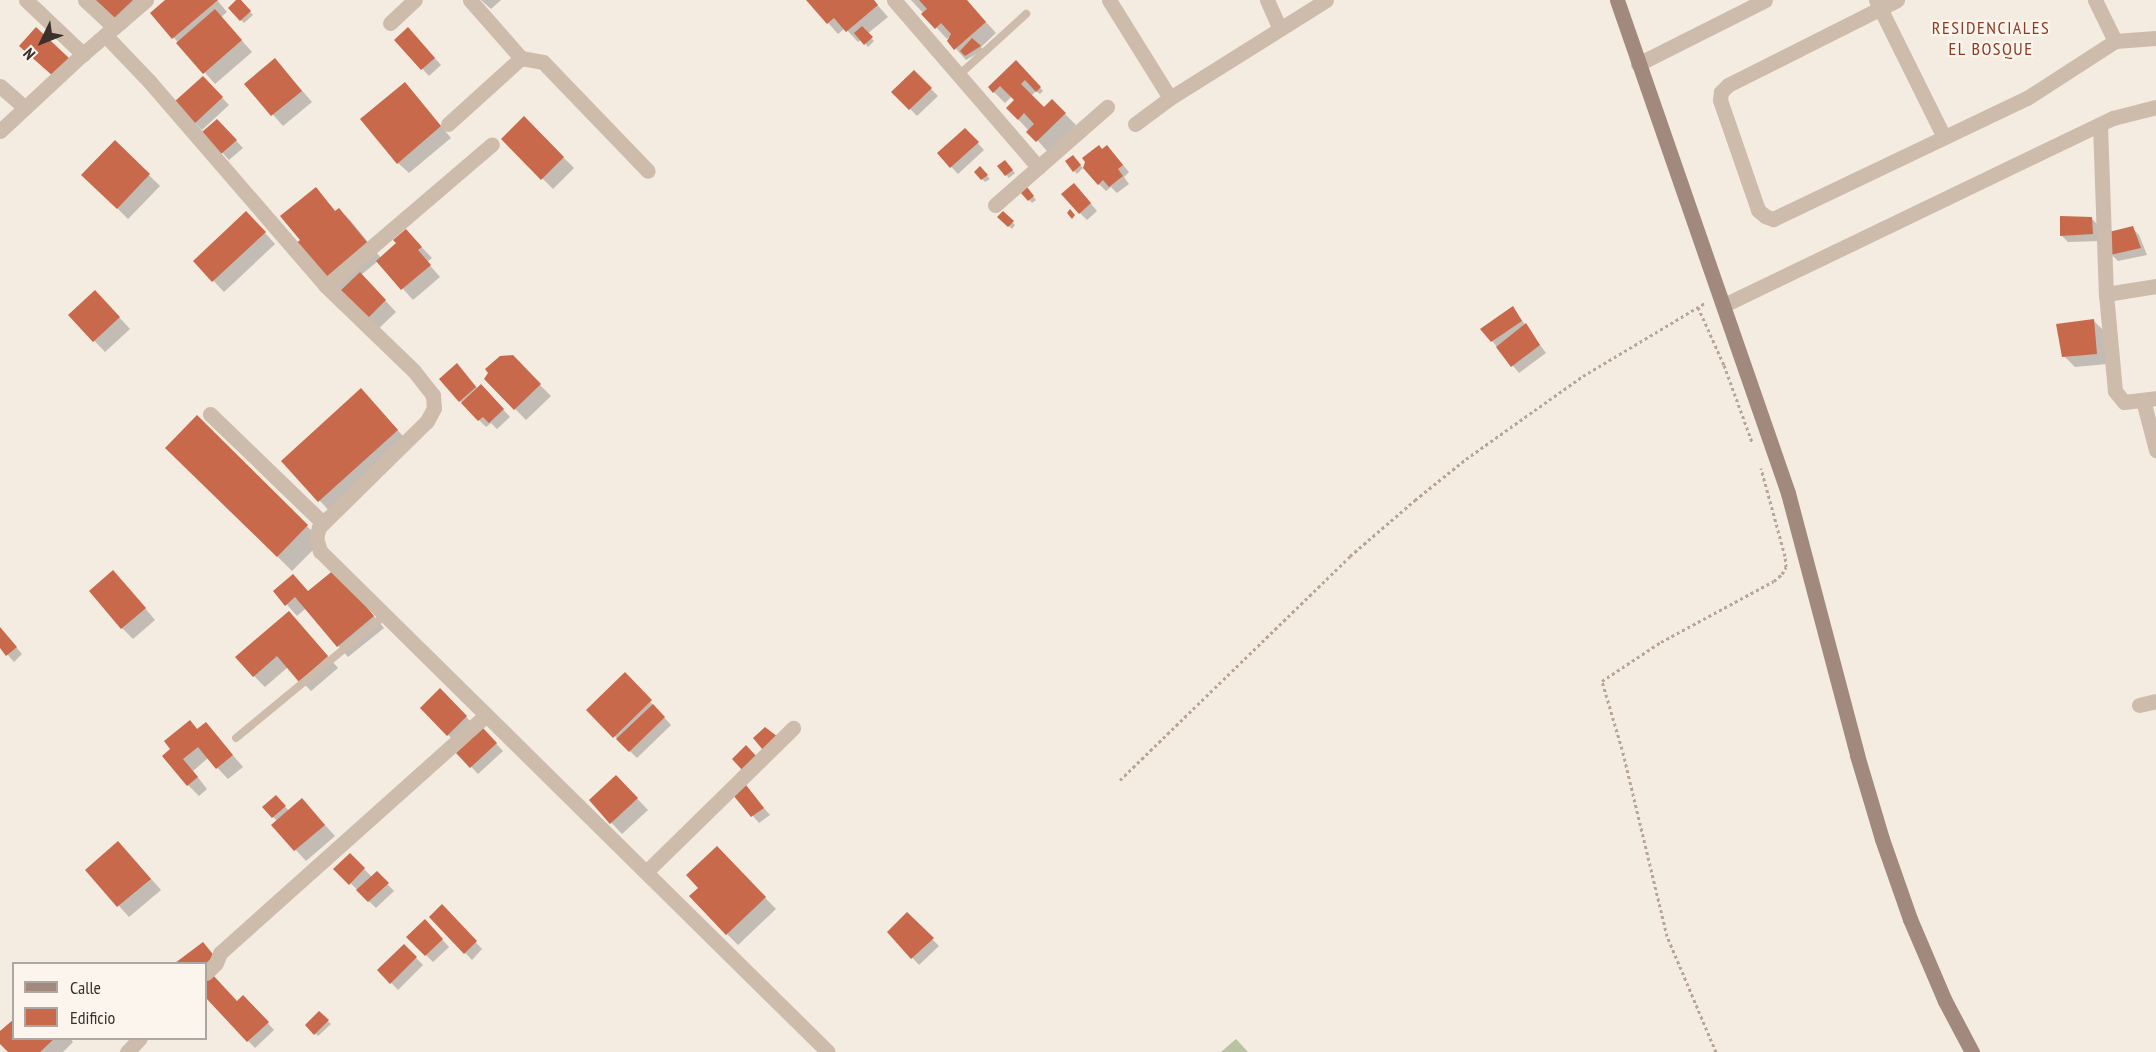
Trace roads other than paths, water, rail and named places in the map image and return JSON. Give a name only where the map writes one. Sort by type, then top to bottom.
[{"type":"street","points":[[26,0],[83,54]]},
{"type":"street","points":[[85,0],[149,81],[326,286],[414,371],[433,395],[434,402],[427,421],[322,523],[316,538],[320,551],[828,1052]]},
{"type":"street","points":[[0,131],[83,54],[146,0]]},
{"type":"street","points":[[390,23],[415,0]]},
{"type":"street","points":[[470,0],[521,58],[543,62],[648,171]]},
{"type":"street","points":[[894,0],[1038,168]]},
{"type":"street","points":[[1109,0],[1170,98]]},
{"type":"street","points":[[1267,0],[1280,27]]},
{"type":"street","points":[[1135,124],[1170,98],[1326,0]]},
{"type":"street","points":[[1617,0],[1788,493],[1854,744],[1882,839],[1914,930],[1945,1001],[1972,1052]]},
{"type":"street","points":[[1638,64],[1765,0]]},
{"type":"street","points":[[1897,0],[1878,4],[1728,85],[1721,92],[1720,100],[1758,210],[1773,219],[2027,98],[2115,41],[2156,38]]},
{"type":"street","points":[[2095,0],[2115,41]]},
{"type":"street","points":[[1878,4],[1944,137]]},
{"type":"street","points":[[448,124],[521,58]]},
{"type":"street","points":[[0,86],[25,108]]},
{"type":"street","points":[[995,205],[1107,107]]},
{"type":"street","points":[[1722,300],[2100,125],[2129,113],[2156,107]]},
{"type":"street","points":[[2100,125],[2106,294],[2115,392],[2124,402],[2149,399],[2156,450]]},
{"type":"street","points":[[326,286],[492,144]]},
{"type":"street","points":[[2106,294],[2156,286]]},
{"type":"street","points":[[210,414],[322,523]]},
{"type":"street","points":[[2139,705],[2156,701]]},
{"type":"street","points":[[207,972],[216,963],[220,953],[486,715]]},
{"type":"street","points":[[646,872],[793,728]]},
{"type":"street","points":[[127,1052],[138,1040]]},
{"type":"lane","points":[[959,75],[1026,14]]},
{"type":"lane","points":[[236,738],[385,615]]},
{"type":"district","name":"RESIDENCIALES EL BOSQUE","points":[[1991,39]]}]
